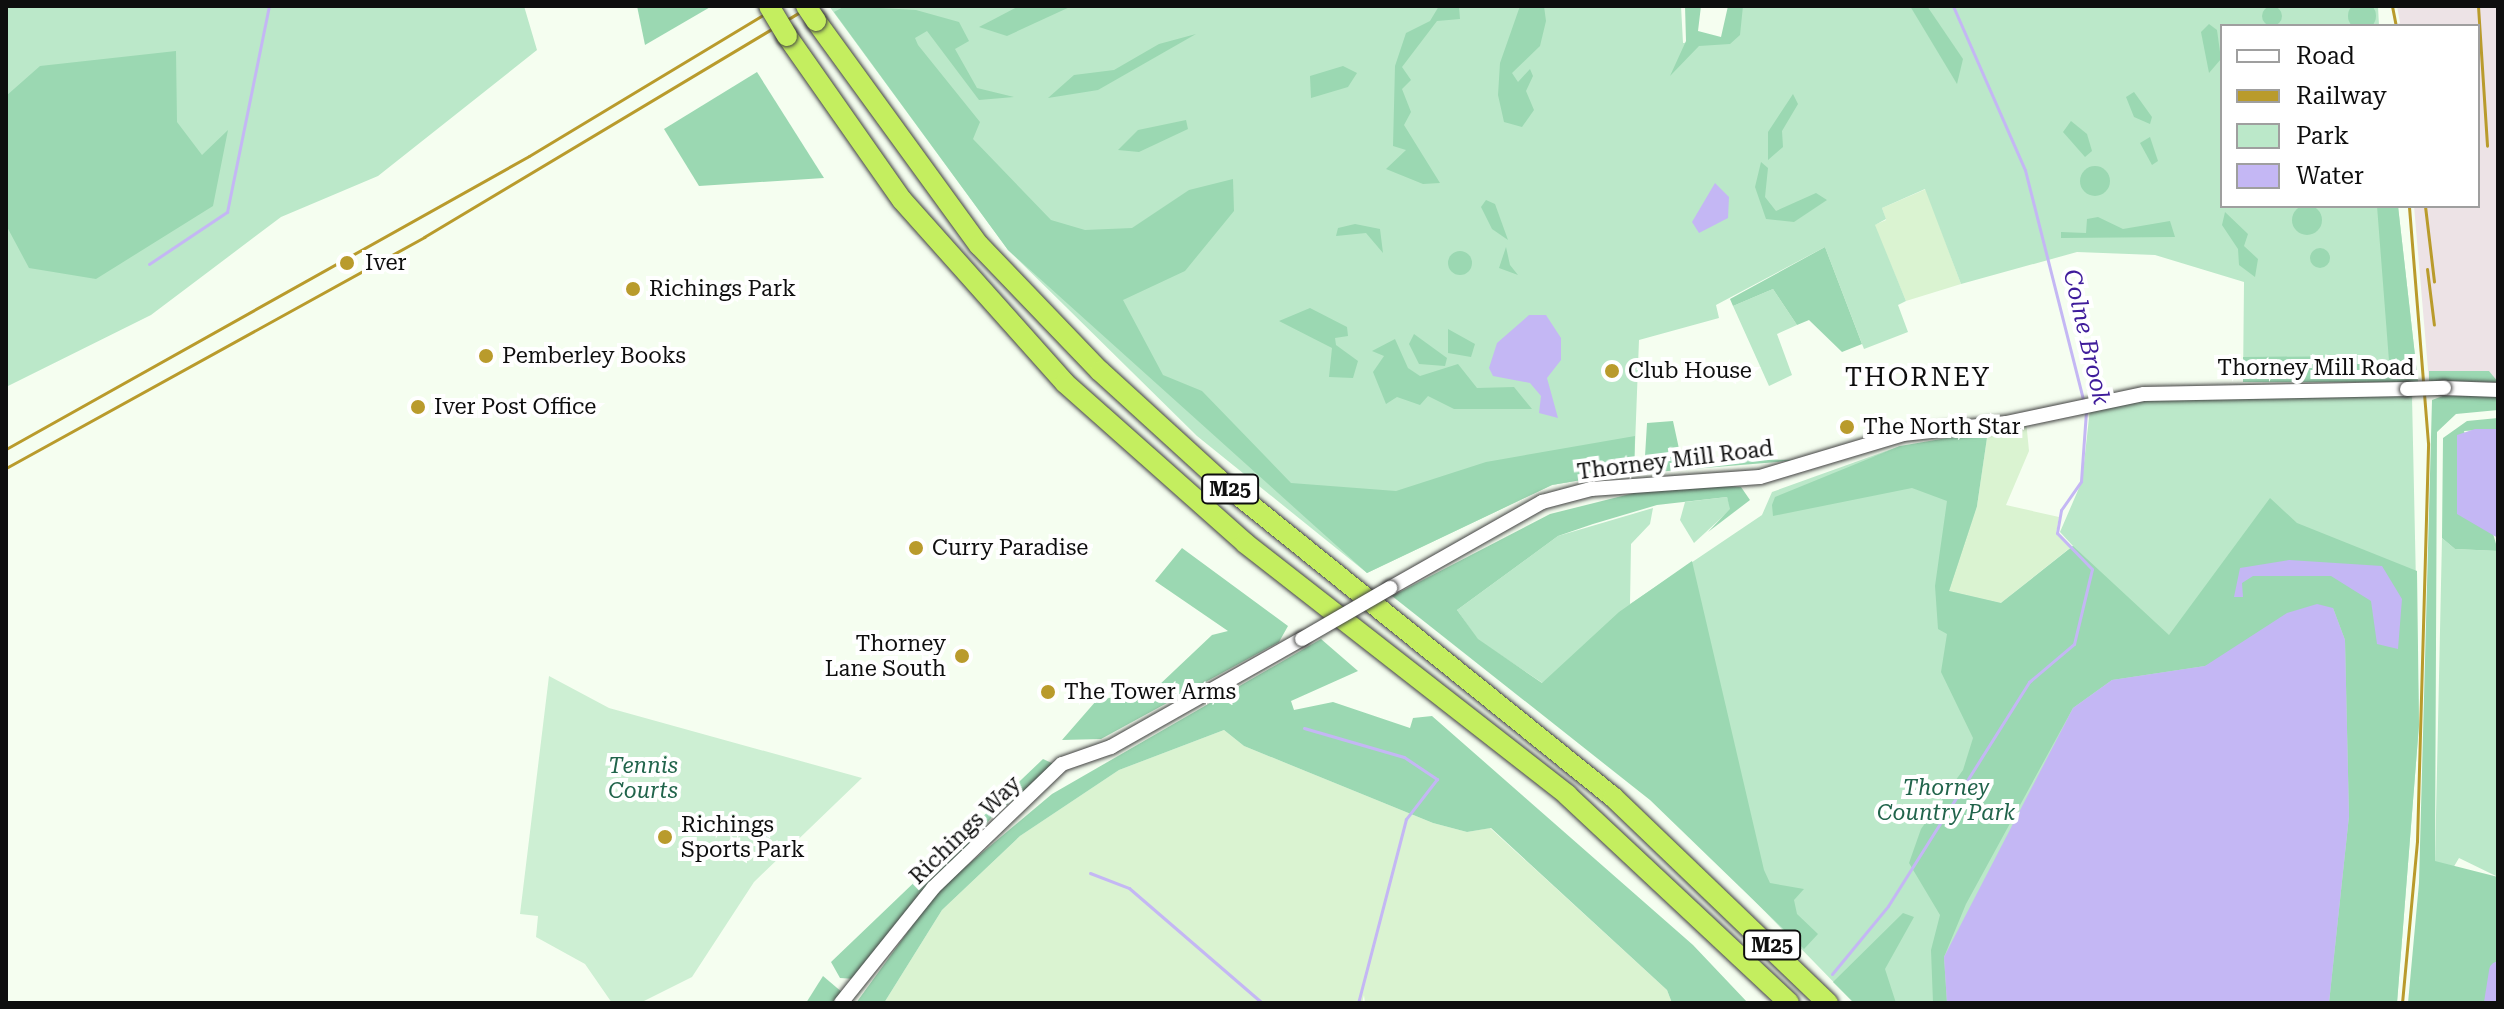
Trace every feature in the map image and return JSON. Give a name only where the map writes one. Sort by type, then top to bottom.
[{"type":"highway","name":"M25","points":[[769,6],[902,200],[1065,383],[1245,543],[1567,795],[1789,1003]]},
{"type":"highway","name":"M25","points":[[811,14],[979,245],[1089,361],[1227,487],[1594,780],[1828,1003]]},
{"type":"highway","points":[[1755,972],[1776,1003]]},
{"type":"street","name":"Thorney Mill Road","points":[[1062,764],[1111,747],[1542,502],[1591,489],[1760,477],[1903,434],[2188,390],[2498,390]]},
{"type":"street","name":"Richings Way","points":[[841,1003],[933,888],[1062,764]]},
{"type":"shaded area","points":[[2397,6],[2498,6],[2498,382],[2429,381],[2414,208],[2480,208],[2480,24],[2397,24],[2400,23]]},
{"type":"green space","points":[[2357,3],[2367,3],[2375,11],[2373,24],[2351,24],[2349,21],[2349,11]]},
{"type":"green space","points":[[6,6],[524,6],[537,50],[378,176],[281,217],[151,315],[6,387]]},
{"type":"green space","points":[[637,6],[712,6],[645,45]]},
{"type":"green space","points":[[829,6],[1681,6],[1683,43],[1734,39],[1740,6],[2378,6],[2379,24],[2220,24],[2220,208],[2398,208],[2418,382],[2243,382],[2244,282],[2155,255],[2077,252],[1961,284],[1925,189],[1882,208],[1886,219],[1875,225],[1906,301],[1898,305],[1908,332],[1864,349],[1825,247],[1716,305],[1719,318],[1639,340],[1634,471],[1552,485],[1367,573],[1197,436],[1008,250]]},
{"type":"green space","points":[[845,6],[916,10],[959,22],[969,41],[955,49],[977,88],[1014,97],[979,100],[927,31],[915,38],[918,45],[980,122],[973,139],[1051,220],[1085,230],[1132,228],[1189,190],[1233,179],[1234,211],[1185,271],[1123,300],[1163,375],[1202,391],[1291,483],[1396,491],[1486,462],[1635,436],[1634,471],[1552,485],[1367,573],[1008,250],[834,12]]},
{"type":"green space","points":[[1019,6],[1072,6],[1007,36],[979,27]]},
{"type":"green space","points":[[1439,6],[1459,6],[1460,19],[1437,21],[1402,67],[1411,80],[1402,89],[1411,112],[1404,125],[1440,183],[1423,184],[1386,169],[1406,150],[1393,146],[1395,66],[1406,33],[1430,21]]},
{"type":"green space","points":[[1520,6],[1544,6],[1546,21],[1540,46],[1512,73],[1518,82],[1530,69],[1533,76],[1526,91],[1534,110],[1522,127],[1504,122],[1498,95],[1500,63]]},
{"type":"green space","points":[[1685,6],[1701,6],[1698,31],[1721,37],[1728,6],[1743,6],[1740,35],[1730,44],[1699,46],[1670,76],[1686,41]]},
{"type":"green space","points":[[1910,6],[1927,6],[1963,59],[1957,84]]},
{"type":"green space","points":[[2268,7],[2276,7],[2281,12],[2278,24],[2266,24],[2263,20],[2263,12]]},
{"type":"green space","points":[[2209,24],[2217,30],[2220,60],[2209,73],[2201,32]]},
{"type":"green space","points":[[1196,34],[1098,90],[1048,98],[1074,75],[1114,70],[1159,44]]},
{"type":"green space","points":[[176,51],[177,122],[202,155],[228,130],[213,206],[96,279],[29,268],[6,225],[6,96],[40,66]]},
{"type":"green space","points":[[1343,66],[1357,73],[1348,87],[1311,98],[1310,76]]},
{"type":"green space","points":[[757,72],[824,178],[699,186],[664,129]]},
{"type":"green space","points":[[2134,92],[2152,117],[2150,124],[2134,117],[2126,97]]},
{"type":"green space","points":[[1793,94],[1798,104],[1782,131],[1783,147],[1768,160],[1768,132]]},
{"type":"green space","points":[[1186,120],[1188,129],[1139,152],[1118,150],[1138,130]]},
{"type":"green space","points":[[2071,121],[2087,134],[2092,151],[2085,157],[2063,132]]},
{"type":"green space","points":[[2150,137],[2158,161],[2152,165],[2140,143]]},
{"type":"green space","points":[[1761,162],[1768,168],[1765,197],[1776,211],[1816,193],[1827,200],[1794,222],[1766,219],[1755,187]]},
{"type":"green space","points":[[2095,166],[2106,170],[2110,181],[2106,192],[2095,196],[2084,192],[2080,181],[2084,170]]},
{"type":"green space","points":[[1926,189],[1961,284],[1906,301],[1874,225],[1886,220],[1882,208]]},
{"type":"green space","points":[[1486,200],[1495,204],[1508,240],[1492,229],[1481,207]]},
{"type":"green space","points":[[2299,208],[2315,208],[2321,214],[2321,226],[2313,234],[2301,234],[2293,226],[2293,214]]},
{"type":"green space","points":[[2377,208],[2398,208],[2418,382],[2243,382],[2243,357],[2361,356],[2369,374],[2382,375],[2389,361]]},
{"type":"green space","points":[[2225,212],[2248,234],[2244,246],[2258,259],[2255,277],[2239,265],[2238,249],[2222,225]]},
{"type":"green space","points":[[2098,217],[2123,229],[2170,221],[2175,237],[2061,238],[2061,232],[2086,233],[2087,219]]},
{"type":"green space","points":[[1355,224],[1380,229],[1383,253],[1366,233],[1336,236],[1338,228]]},
{"type":"green space","points":[[1506,247],[1510,265],[1518,275],[1499,268]]},
{"type":"green space","points":[[1825,247],[1862,344],[1842,352],[1809,320],[1797,325],[1773,289],[1733,306],[1730,299]]},
{"type":"green space","points":[[2320,248],[2327,251],[2330,258],[2327,265],[2320,268],[2313,265],[2310,258],[2313,251]]},
{"type":"green space","points":[[1460,251],[1471,258],[1472,263],[1465,274],[1460,275],[1449,268],[1448,263],[1455,252]]},
{"type":"green space","points":[[1773,289],[1797,325],[1777,334],[1792,375],[1769,386],[1733,306]]},
{"type":"green space","points":[[1310,308],[1347,327],[1348,336],[1335,338],[1336,345],[1358,361],[1353,378],[1329,377],[1332,348],[1279,321]]},
{"type":"green space","points":[[1448,329],[1475,344],[1471,357],[1448,353]]},
{"type":"green space","points":[[1414,334],[1447,358],[1445,366],[1419,364],[1409,344]]},
{"type":"green space","points":[[1395,339],[1408,368],[1420,376],[1458,364],[1477,388],[1514,387],[1532,409],[1454,409],[1428,396],[1420,405],[1397,397],[1386,404],[1373,372],[1384,356],[1372,351]]},
{"type":"green space","points":[[2429,371],[2489,371],[2498,382],[2429,381]]},
{"type":"green space","name":"Thorney Country Park","points":[[2189,395],[2412,396],[2419,725],[2397,1003],[1854,1003],[1541,682],[1478,640],[1457,610],[1558,536],[1653,508],[1650,524],[1631,544],[1630,604],[1762,515],[1772,492],[1900,446],[1977,506],[1949,591],[2001,603],[2073,546],[2060,532],[2082,481],[2090,409]]},
{"type":"green space","points":[[2443,396],[2498,396],[2498,410],[2456,414],[2437,432],[2435,861],[2498,877],[2498,1003],[2408,1003],[2419,883],[2432,400]]},
{"type":"green space","points":[[2498,418],[2498,429],[2464,431],[2498,551],[2455,549],[2442,538],[2443,438],[2467,421]]},
{"type":"green space","points":[[2026,420],[2029,451],[2006,505],[2059,517],[2056,534],[2070,548],[2001,603],[1948,591],[1977,506],[1988,431]]},
{"type":"green space","points":[[1673,421],[1681,458],[1800,460],[1644,473],[1647,423]]},
{"type":"green space","points":[[1988,431],[1977,506],[1949,591],[2001,603],[2073,546],[2169,635],[2270,498],[2297,523],[2417,571],[2419,725],[2397,1003],[2329,1003],[2349,816],[2345,640],[2333,608],[2205,666],[2112,680],[2073,708],[1966,904],[1944,957],[1947,1003],[1933,1003],[1931,950],[1940,915],[1909,863],[1921,829],[1963,770],[1973,738],[1941,672],[1947,634],[1938,629],[1935,586],[1947,501],[1912,488],[1773,516],[1772,505],[1775,497],[1900,446]]},
{"type":"green space","points":[[1741,487],[1750,500],[1708,532],[1730,509],[1727,497],[1657,505],[1593,524],[1558,536],[1457,610],[1478,639],[1542,683],[1619,612],[1692,561],[1764,870],[1770,883],[1804,889],[1794,900],[1797,914],[1818,934],[1804,949],[1650,800],[1392,596],[1550,514],[1638,492]]},
{"type":"green space","points":[[1727,497],[1731,509],[1694,543],[1680,520],[1685,502]]},
{"type":"green space","points":[[2442,538],[2455,549],[2498,551],[2498,877],[2459,858],[2453,868],[2435,862]]},
{"type":"green space","points":[[1182,548],[1288,626],[1279,642],[1101,739],[1062,740],[1096,701],[1157,687],[1212,635],[1228,631],[1155,581]]},
{"type":"green space","points":[[1321,639],[1358,671],[1291,701],[1294,710],[1333,702],[1410,728],[1413,718],[1432,716],[1693,945],[1748,1003],[1672,1003],[1667,990],[1491,828],[1467,832],[1433,823],[1244,746],[1224,730],[1119,770],[1020,836],[942,910],[884,1003],[856,1003],[939,889],[1052,794]]},
{"type":"green space","name":"Richings Sports Park","points":[[549,676],[609,708],[862,778],[754,882],[692,977],[640,1003],[612,1003],[585,964],[536,937],[538,916],[520,914]]},
{"type":"green space","points":[[1224,730],[1244,746],[1433,823],[1467,832],[1490,828],[1667,990],[1672,1003],[1365,1003],[1364,995],[1362,1003],[884,1003],[942,910],[1020,836],[1119,770]]},
{"type":"green space","points":[[1043,759],[1056,765],[992,817],[855,979],[840,978],[831,962]]},
{"type":"green space","points":[[1903,913],[1914,917],[1885,969],[1896,1003],[1854,1003],[1833,982]]},
{"type":"green space","points":[[823,976],[843,993],[833,1003],[806,1003]]},
{"type":"water","points":[[1715,183],[1729,197],[1728,218],[1699,233],[1692,222]]},
{"type":"water","points":[[1529,315],[1546,315],[1561,338],[1561,360],[1547,378],[1558,418],[1539,413],[1541,396],[1530,383],[1493,376],[1489,368],[1497,343]]},
{"type":"water","points":[[2475,429],[2498,429],[2498,538],[2457,514],[2457,435]]},
{"type":"water","points":[[2289,560],[2382,566],[2402,599],[2398,649],[2377,644],[2371,601],[2331,576],[2253,576],[2242,583],[2243,597],[2234,597],[2240,568]]},
{"type":"water","points":[[2317,604],[2333,608],[2345,640],[2349,816],[2329,1003],[1947,1003],[1944,957],[2073,708],[2112,680],[2205,666],[2287,613]]},
{"type":"waterway","points":[[149,264],[227,212],[269,6]]},
{"type":"waterway","name":"Colne Brook","points":[[1953,6],[2025,170],[2084,403]]},
{"type":"waterway","name":"Colne Brook","points":[[1832,974],[1888,906],[2029,682],[2074,644],[2092,569],[2057,533],[2061,510],[2081,481],[2086,411]]},
{"type":"waterway","points":[[1304,728],[1404,757],[1437,779],[1406,819],[1358,1003]]},
{"type":"waterway","points":[[1090,873],[1129,888],[1262,1003]]},
{"type":"waterway","points":[[2493,1003],[2498,970]]},
{"type":"railway","points":[[6,449],[529,156],[778,6]]},
{"type":"railway","points":[[6,468],[424,237],[810,6]]},
{"type":"railway","points":[[2392,6],[2396,24]]},
{"type":"railway","points":[[2478,6],[2479,24]]},
{"type":"railway","points":[[2480,37],[2487,146]]},
{"type":"railway","points":[[2402,1003],[2417,841],[2428,443],[2409,208]]},
{"type":"railway","points":[[2425,208],[2434,281]]},
{"type":"railway","points":[[2427,269],[2434,325]]},
{"type":"place","name":"Iver","points":[[347,263]]},
{"type":"place","name":"Richings Park","points":[[633,289]]},
{"type":"place","name":"Pemberley Books","points":[[486,356]]},
{"type":"place","name":"Club House","points":[[1612,371]]},
{"type":"place","name":"Iver Post Office","points":[[418,407]]},
{"type":"place","name":"The North Star","points":[[1847,427]]},
{"type":"place","name":"Curry Paradise","points":[[916,548]]},
{"type":"place","name":"Thorney Lane South","points":[[962,656]]},
{"type":"place","name":"The Tower Arms","points":[[1048,692]]},
{"type":"place","name":"Richings Sports Park","points":[[665,837]]},
{"type":"district","name":"THORNEY","points":[[1918,378]]},
{"type":"park label","name":"Tennis Courts","points":[[643,778]]}]
